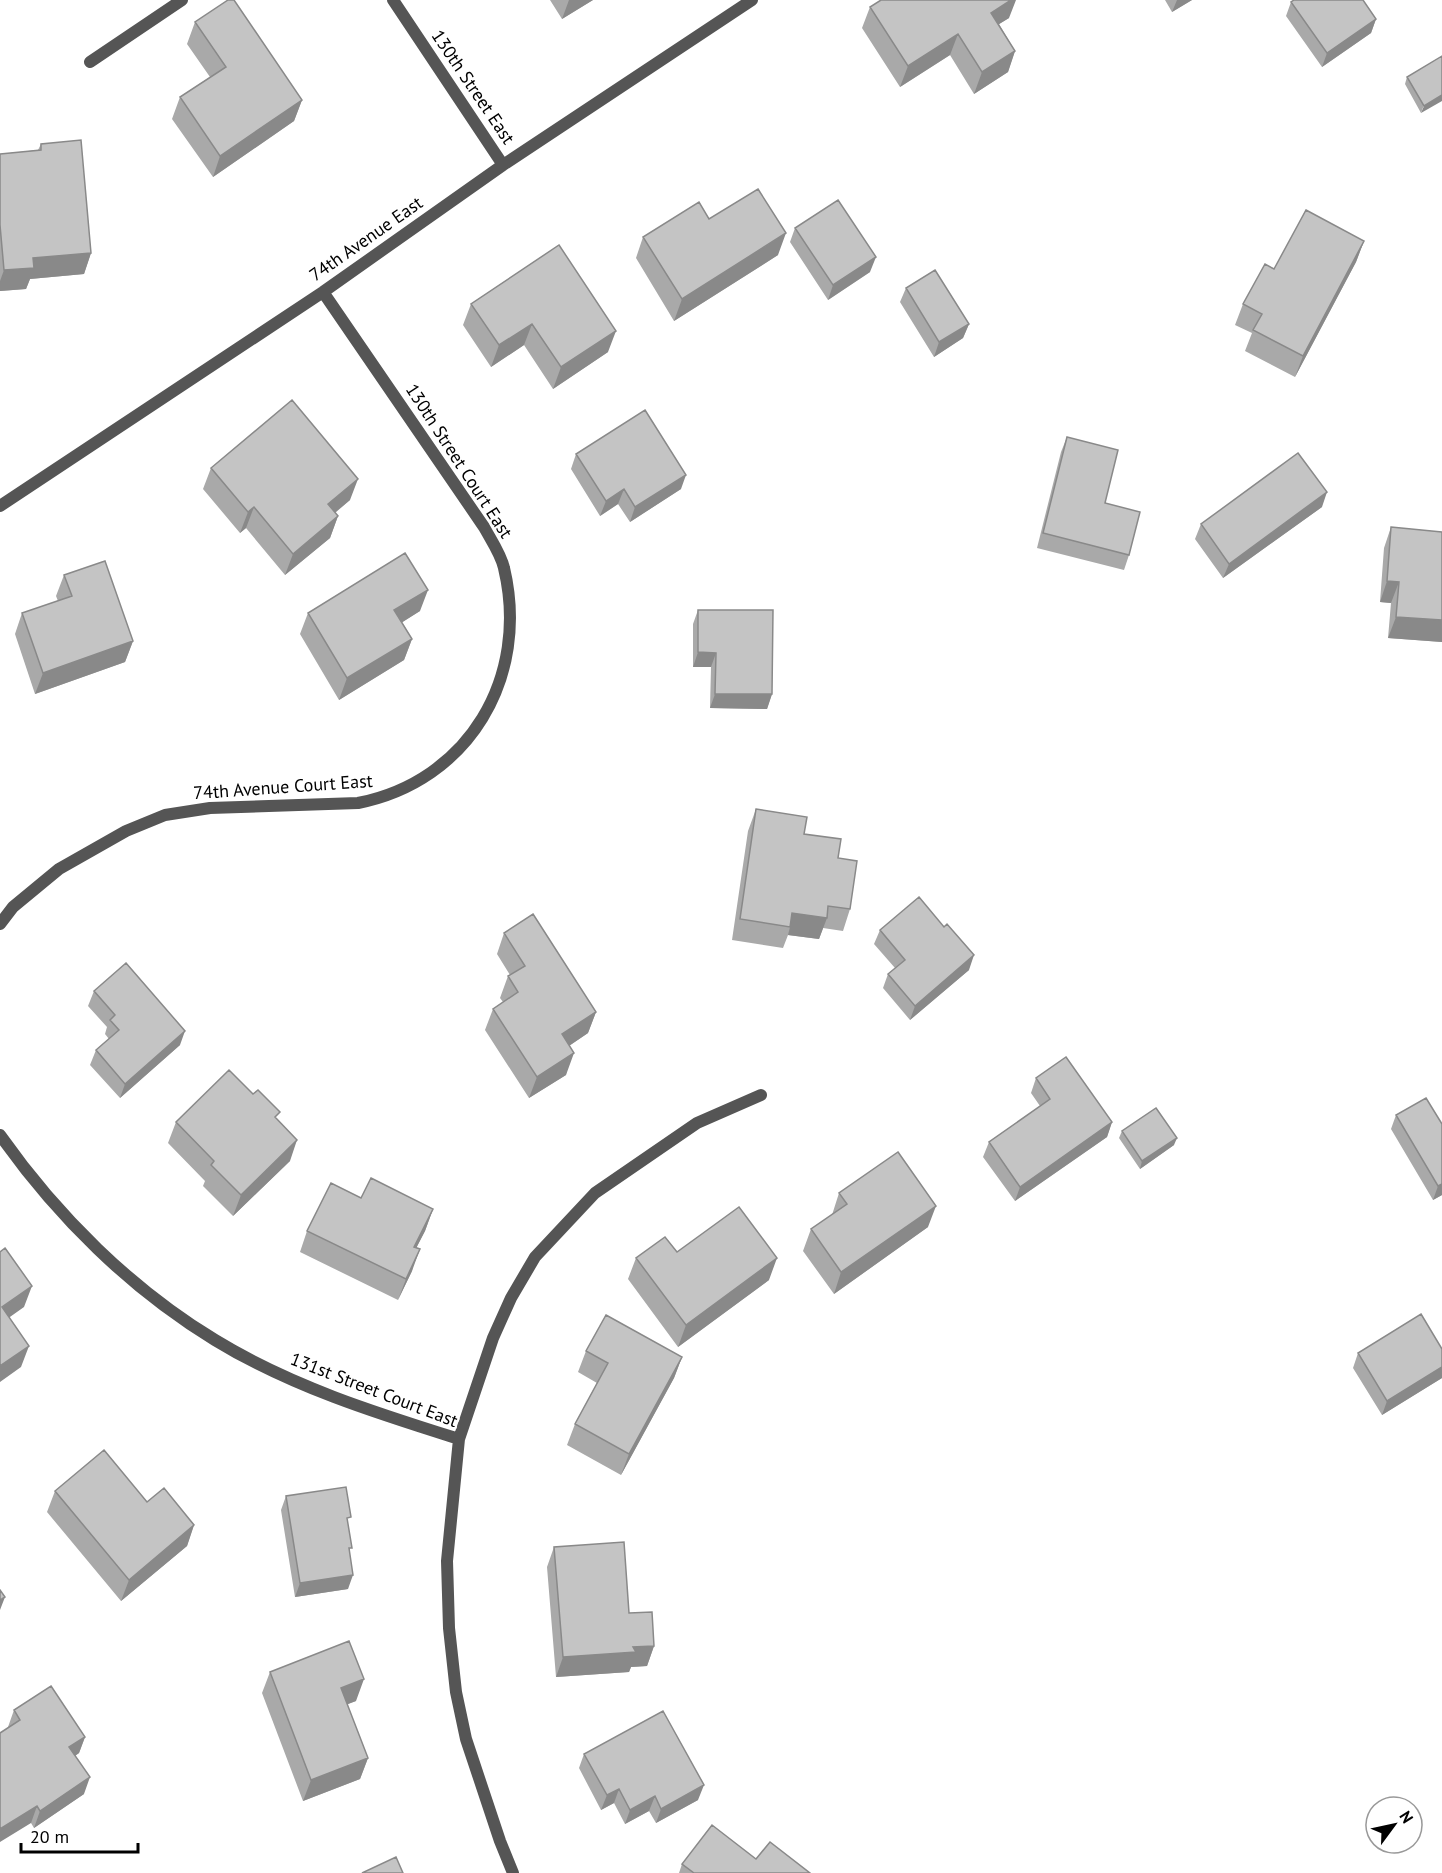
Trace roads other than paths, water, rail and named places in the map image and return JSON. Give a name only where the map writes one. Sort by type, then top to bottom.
[{"type":"street","points":[[90,62],[182,0]]},
{"type":"street","name":"130th Street East","points":[[393,0],[503,165]]},
{"type":"street","name":"74th Avenue East","points":[[0,506],[323,292],[503,165],[752,0]]},
{"type":"street","name":"130th Street Court East","points":[[323,292],[484,527],[504,565],[510,601],[509,647],[501,679],[491,702]]},
{"type":"street","name":"74th Avenue Court East","points":[[0,924],[13,907],[59,869],[126,831],[165,815],[210,808],[358,803],[381,798],[436,771],[460,749],[491,702]]},
{"type":"street","points":[[459,1439],[493,1338],[511,1298],[535,1257],[595,1193],[697,1123],[760,1095]]},
{"type":"street","name":"131st Street Court East","points":[[0,1135],[48,1197],[101,1253],[156,1300],[216,1341],[287,1378],[390,1418],[459,1439],[447,1561],[449,1628],[456,1692],[466,1739],[513,1873]]}]
